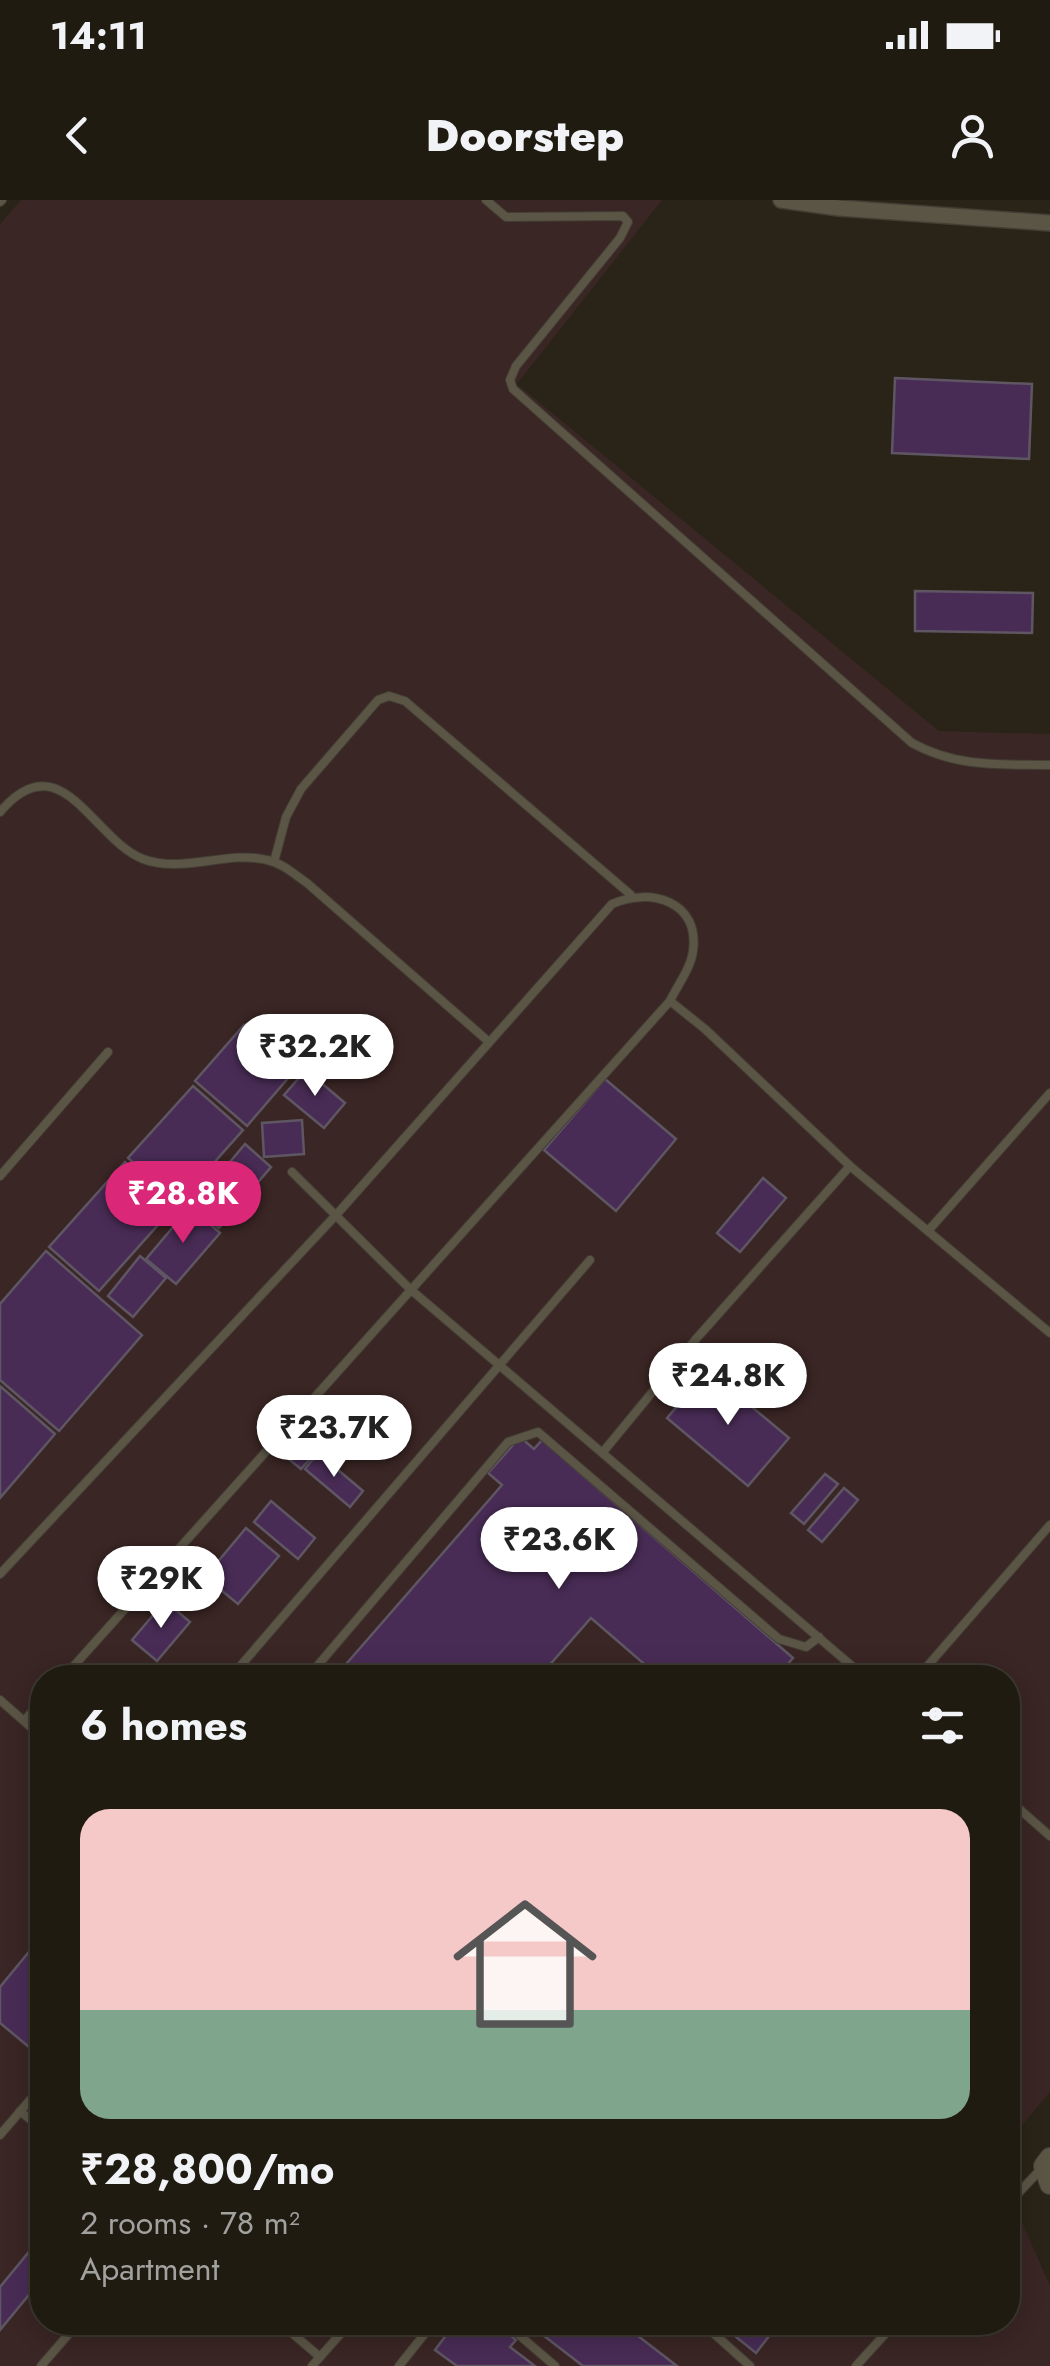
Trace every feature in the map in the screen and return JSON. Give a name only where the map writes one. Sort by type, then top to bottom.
[{"type":"street","points":[[781,200],[927,207],[1050,223]]},
{"type":"lane","points":[[486,200],[506,217],[623,216],[628,222],[620,238],[516,366],[510,380],[513,389],[912,744],[939,758],[970,764],[1050,766]]},
{"type":"lane","points":[[274,862],[286,817],[301,789],[378,700],[389,696],[405,701],[631,895]]},
{"type":"lane","points":[[0,812],[16,793],[30,788],[55,788],[76,798],[121,846],[145,860],[178,863],[262,858],[274,862],[307,883],[489,1042]]},
{"type":"lane","points":[[0,1574],[337,1214],[612,904],[631,895],[655,896],[680,908],[693,930],[693,955],[670,1002],[75,1665]]},
{"type":"lane","points":[[670,1002],[705,1029],[850,1166],[1050,1333]]},
{"type":"lane","points":[[0,1176],[108,1052]]},
{"type":"lane","points":[[928,1232],[1050,1092]]},
{"type":"lane","points":[[603,1452],[696,1339],[850,1166]]},
{"type":"lane","points":[[292,1172],[410,1289],[851,1665]]},
{"type":"lane","points":[[241,1665],[590,1260]]},
{"type":"lane","points":[[317,1665],[508,1442],[538,1432],[779,1639],[806,1647],[819,1637]]},
{"type":"lane","points":[[929,1665],[1050,1525]]},
{"type":"lane","points":[[0,1700],[30,1725]]},
{"type":"lane","points":[[25,1720],[30,1714]]},
{"type":"lane","points":[[1020,1810],[1050,1836]]},
{"type":"lane","points":[[0,2135],[30,2100]]},
{"type":"lane","points":[[20,2111],[30,2119]]},
{"type":"lane","points":[[1020,2194],[1048,2169]]},
{"type":"lane","points":[[41,2366],[68,2335]]},
{"type":"lane","points":[[294,2335],[320,2357]]},
{"type":"lane","points":[[312,2366],[339,2335]]},
{"type":"lane","points":[[399,2366],[424,2335]]},
{"type":"lane","points":[[519,2335],[555,2366]]},
{"type":"lane","points":[[715,2335],[750,2366]]},
{"type":"lane","points":[[856,2366],[884,2335]]},
{"type":"shaded area","points":[[21,200],[662,200],[517,384],[939,731],[1050,734],[1050,2092],[1020,2128],[1020,1665],[30,1665],[30,2335],[1020,2335],[1020,2217],[1050,2286],[1050,2366],[0,2366],[0,224]]},
{"type":"building","points":[[895,378],[1032,384],[1029,459],[892,453]]},
{"type":"building","points":[[915,591],[1033,593],[1032,633],[915,631]]},
{"type":"building","points":[[244,1025],[295,1070],[247,1126],[195,1081]]},
{"type":"building","points":[[306,1070],[345,1103],[324,1128],[284,1095]]},
{"type":"building","points":[[605,1079],[676,1139],[616,1211],[544,1150]]},
{"type":"building","points":[[193,1086],[243,1130],[178,1203],[128,1158]]},
{"type":"building","points":[[302,1120],[304,1154],[264,1157],[262,1123]]},
{"type":"building","points":[[245,1144],[271,1167],[219,1228],[193,1206]]},
{"type":"building","points":[[125,1162],[174,1207],[99,1291],[49,1247]]},
{"type":"building","points":[[763,1178],[786,1198],[740,1252],[717,1233]]},
{"type":"building","points":[[190,1207],[220,1233],[176,1284],[146,1259]]},
{"type":"building","points":[[46,1251],[142,1335],[59,1431],[0,1380],[0,1304]]},
{"type":"building","points":[[140,1256],[166,1278],[133,1317],[108,1296]]},
{"type":"building","points":[[708,1370],[789,1438],[748,1486],[667,1418]]},
{"type":"building","points":[[0,1386],[55,1434],[0,1498]]},
{"type":"building","points":[[520,1437],[534,1449],[542,1440],[793,1658],[787,1665],[645,1665],[591,1618],[550,1665],[345,1665],[502,1485],[488,1473]]},
{"type":"building","points":[[305,1443],[316,1452],[301,1469],[290,1460]]},
{"type":"building","points":[[318,1453],[363,1491],[350,1507],[305,1469]]},
{"type":"building","points":[[825,1474],[838,1484],[804,1524],[791,1513]]},
{"type":"building","points":[[844,1488],[858,1500],[822,1542],[808,1530]]},
{"type":"building","points":[[271,1501],[315,1538],[298,1559],[254,1522]]},
{"type":"building","points":[[246,1528],[279,1556],[238,1604],[205,1577]]},
{"type":"building","points":[[165,1601],[190,1622],[157,1661],[132,1640]]},
{"type":"building","points":[[30,1951],[30,2048],[0,2023],[0,1987]]},
{"type":"building","points":[[30,2251],[30,2294],[0,2330],[0,2287]]},
{"type":"building","points":[[446,2335],[510,2335],[516,2340],[510,2347],[535,2366],[457,2366],[435,2350]]},
{"type":"building","points":[[543,2335],[637,2335],[677,2366],[583,2366]]},
{"type":"building","points":[[734,2335],[770,2335],[756,2353]]}]
